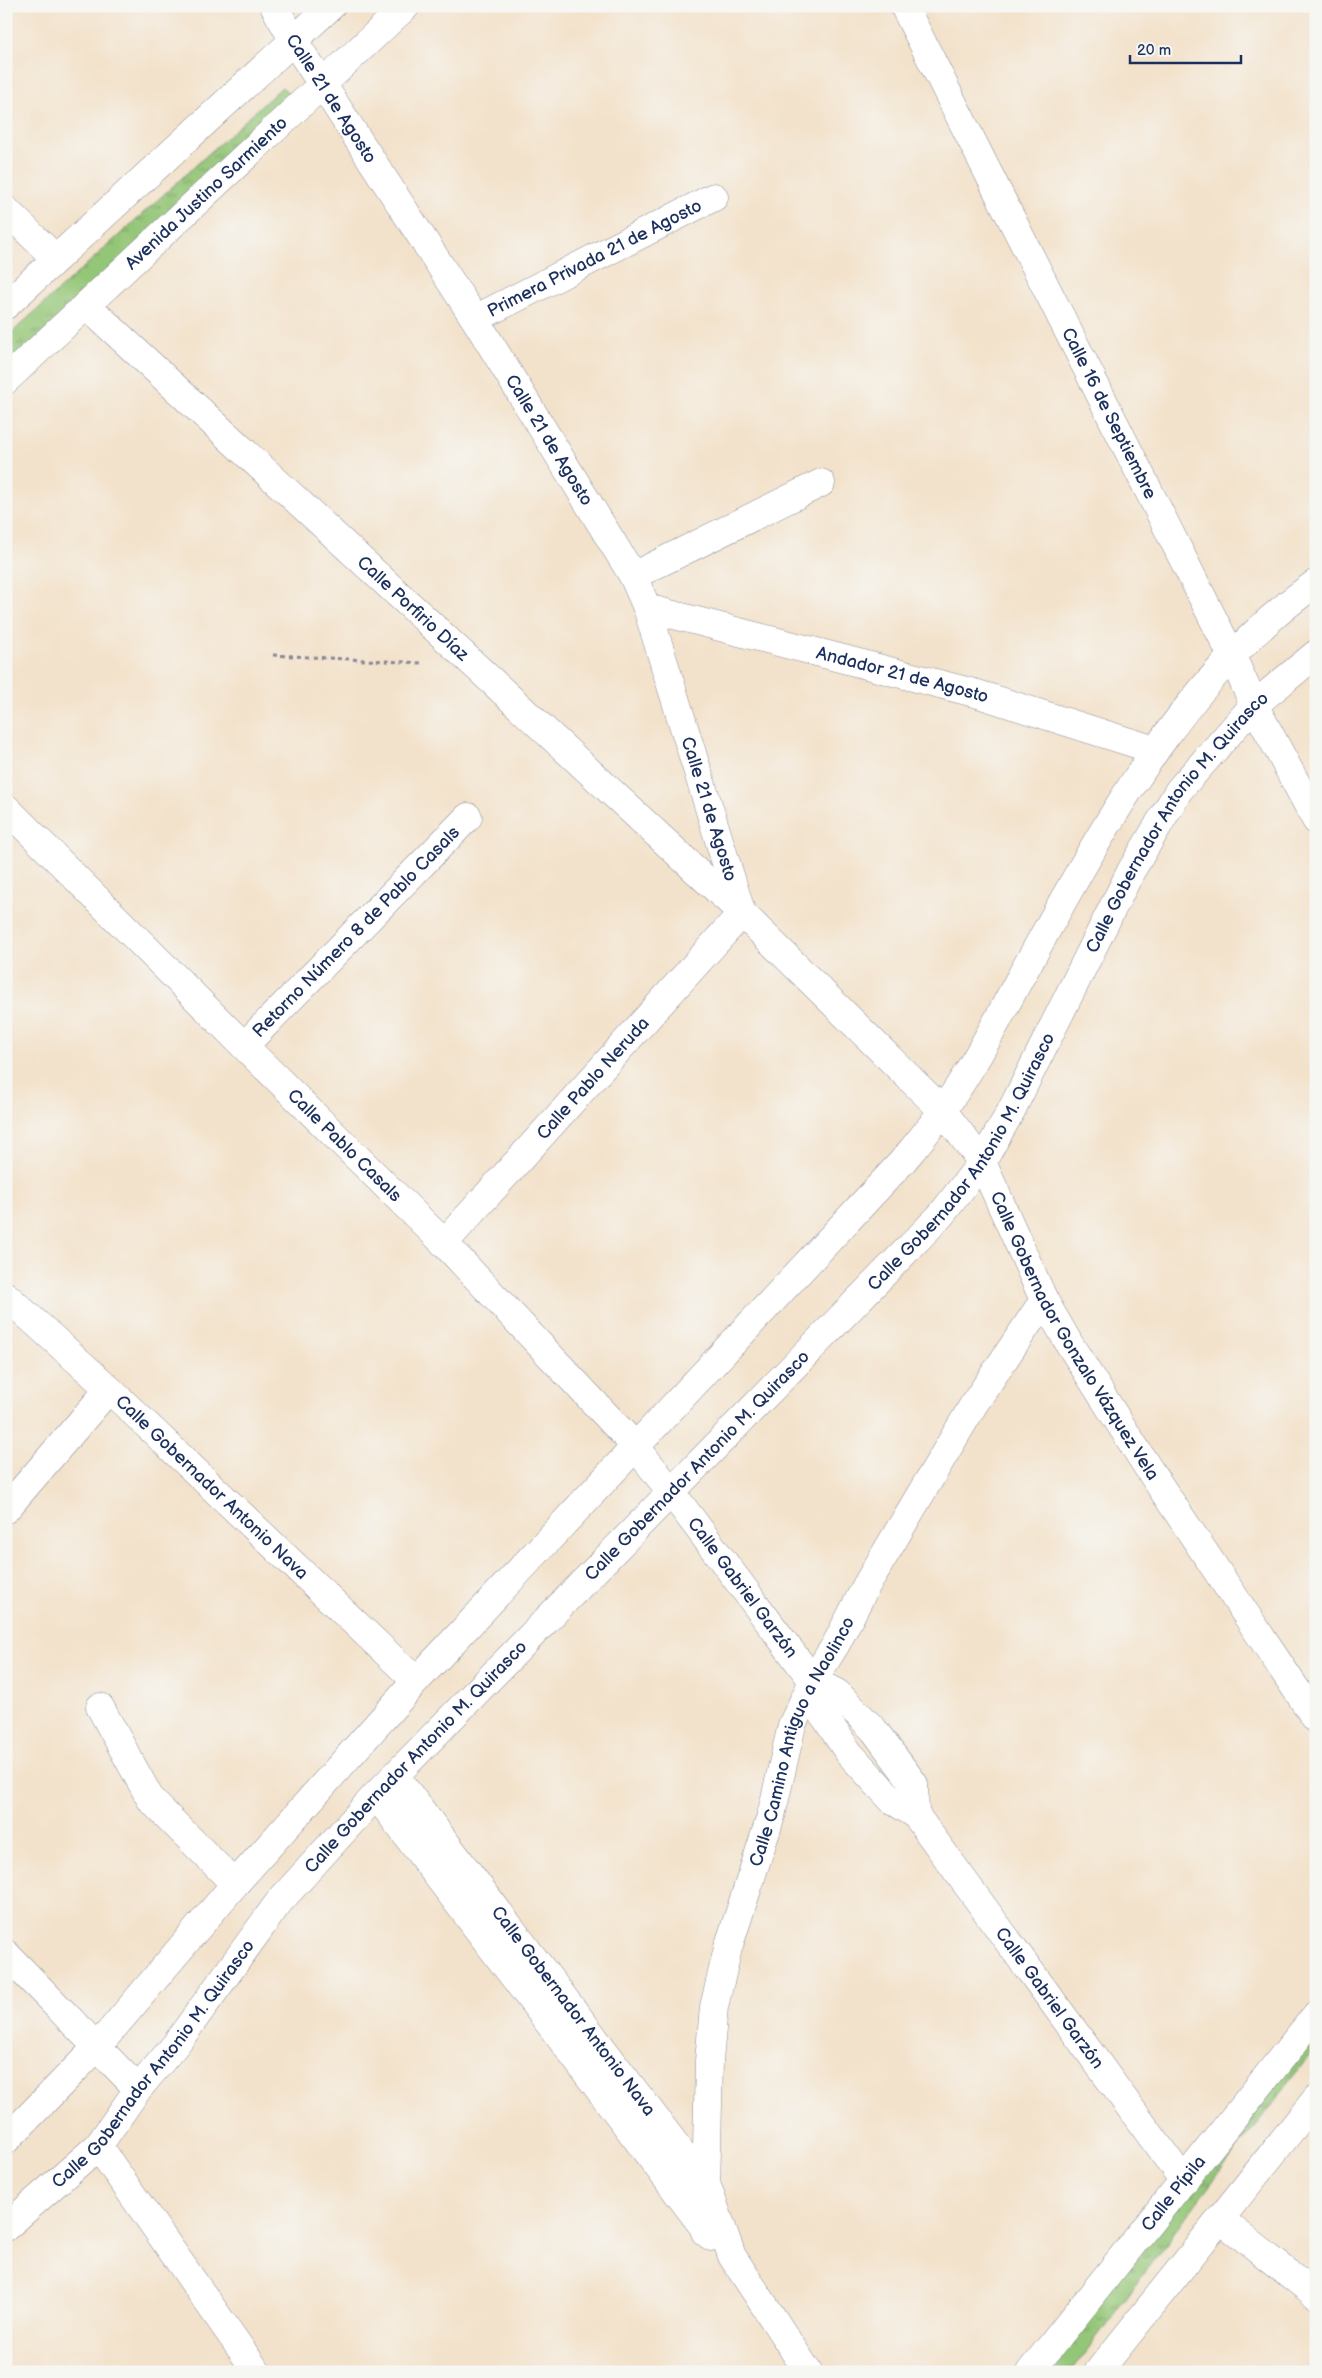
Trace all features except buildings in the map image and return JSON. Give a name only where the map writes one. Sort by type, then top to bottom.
[{"type":"street","name":"Calle 21 de Agosto","points":[[274,6],[294,41],[475,320],[633,576],[647,608],[742,913]]},
{"type":"street","points":[[6,305],[331,6]]},
{"type":"street","name":"Avenida Justino Sarmiento","points":[[6,380],[406,6]]},
{"type":"street","name":"Calle 16 de Septiembre","points":[[904,6],[1231,654],[1254,705],[1316,820]]},
{"type":"street","name":"Primera Privada 21 de Agosto","points":[[475,320],[714,196]]},
{"type":"street","points":[[6,210],[56,259]]},
{"type":"street","name":"Calle Porfirio Díaz","points":[[86,305],[742,913]]},
{"type":"street","points":[[633,576],[821,483]]},
{"type":"street","points":[[6,2140],[96,2047],[235,1884],[416,1681],[902,1162],[943,1111],[980,1050],[1106,824],[1155,750],[1231,654],[1295,598],[1316,583]]},
{"type":"street","name":"Andador 21 de Agosto","points":[[647,608],[978,694],[1155,750]]},
{"type":"street","name":"Calle Gobernador Antonio M. Quirasco","points":[[6,2227],[98,2146],[138,2089],[176,2044],[280,1902],[385,1785],[672,1493],[941,1215],[982,1162],[1011,1111],[1136,863],[1179,790],[1254,705],[1316,654]]},
{"type":"street","name":"Calle Pablo Casals","points":[[6,808],[444,1243],[636,1447],[672,1493]]},
{"type":"street","name":"Retorno Número 8 de Pablo Casals","points":[[244,1046],[468,817]]},
{"type":"street","name":"Calle Gobernador Gonzalo Vázquez Vela","points":[[742,913],[943,1111],[982,1162],[1044,1300],[1148,1468],[1316,1719]]},
{"type":"street","name":"Calle Pablo Neruda","points":[[444,1243],[742,913]]},
{"type":"street","name":"Calle Gobernador Antonio Nava","points":[[6,1296],[109,1389],[416,1681]]},
{"type":"street","name":"Calle Camino Antiguo a Naolinco","points":[[706,2232],[709,2061],[714,2007],[728,1948],[771,1816],[792,1725],[813,1681],[836,1644],[866,1586],[974,1404],[1044,1300]]},
{"type":"street","points":[[6,1510],[109,1389]]},
{"type":"street","name":"Calle Gabriel Garzón","points":[[672,1493],[813,1681],[821,1711],[849,1753],[892,1800],[915,1814],[1184,2181]]},
{"type":"street","points":[[100,1707],[151,1800],[235,1884]]},
{"type":"street","name":"Calle Gobernador Antonio Nava","points":[[385,1785],[707,2186],[732,2256],[808,2372]]},
{"type":"street","name":"Calle Gobernador Antonio Nava","points":[[385,1785],[706,2232],[732,2256]]},
{"type":"street","points":[[6,1954],[138,2089]]},
{"type":"street","name":"Calle Pípila","points":[[1030,2372],[1316,2015]]},
{"type":"street","points":[[1098,2372],[1316,2099]]},
{"type":"street","points":[[98,2146],[257,2372]]},
{"type":"street","points":[[1220,2219],[1316,2295]]},
{"type":"path","points":[[273,655],[476,666]]},
{"type":"green space","points":[[282,87],[303,107],[6,378],[6,338]]},
{"type":"green space","points":[[1316,2023],[1316,2047],[1200,2197],[1071,2372],[1039,2372]]}]
